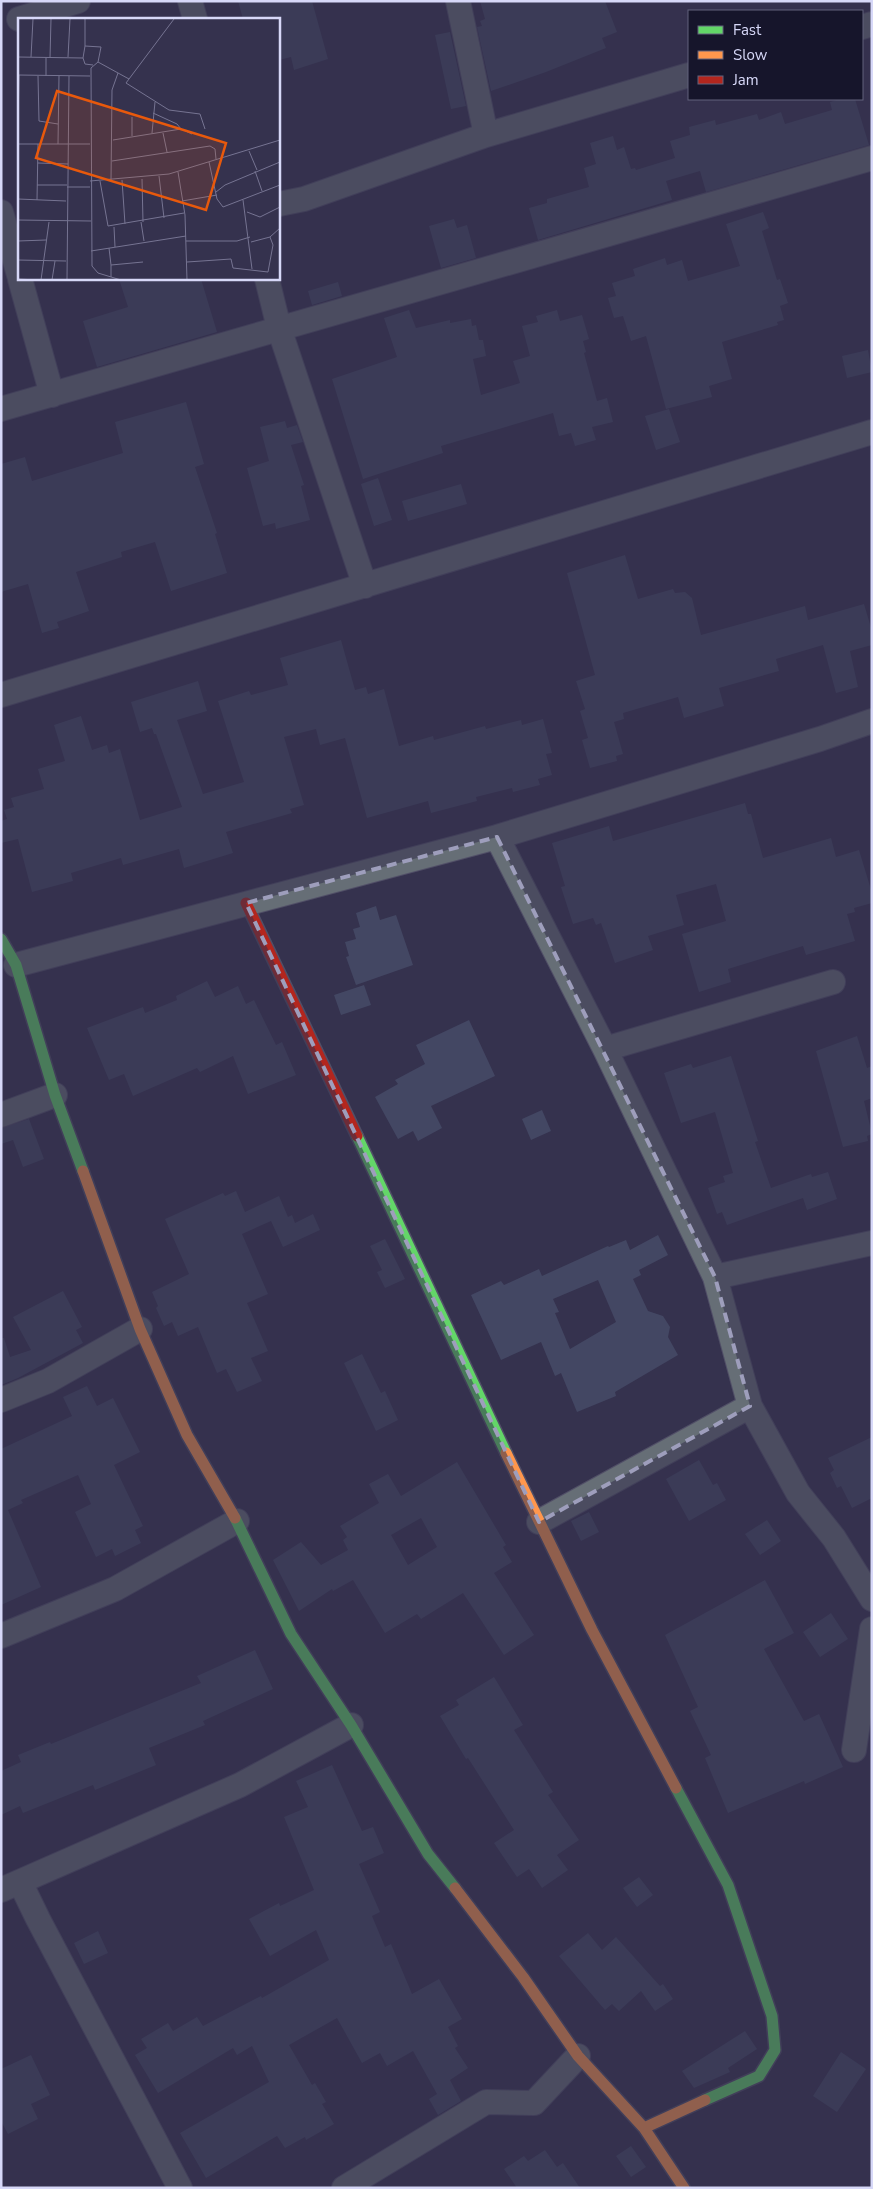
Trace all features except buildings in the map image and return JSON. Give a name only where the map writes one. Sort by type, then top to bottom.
[{"type":"street","points":[[22,18],[78,1]]},
{"type":"street","points":[[190,1],[195,18]]},
{"type":"street","points":[[458,1],[486,135]]},
{"type":"street","points":[[1,24],[18,19]]},
{"type":"street","points":[[280,204],[304,199],[486,135],[688,75]]},
{"type":"street","points":[[1,409],[872,158]]},
{"type":"street","points":[[1,212],[18,272]]},
{"type":"street","points":[[20,280],[52,395]]},
{"type":"street","points":[[267,280],[279,328],[364,586]]},
{"type":"street","points":[[1,694],[872,432]]},
{"type":"street","points":[[16,965],[498,837],[820,739],[872,721]]},
{"type":"street","points":[[498,837],[605,1049],[715,1277],[750,1406],[798,1494],[834,1538],[872,1599]]},
{"type":"street","points":[[246,904],[592,1630],[728,1885],[772,2016],[775,2050],[759,2076],[644,2128]]},
{"type":"street","points":[[1,939],[16,965],[55,1095],[140,1329],[187,1435],[237,1521],[291,1634],[351,1725],[428,1854],[523,1977],[578,2056],[644,2128],[684,2188]]},
{"type":"street","points":[[605,1049],[833,982]]},
{"type":"street","points":[[1,1115],[55,1095]]},
{"type":"street","points":[[715,1277],[872,1243]]},
{"type":"street","points":[[1,1400],[48,1381],[140,1329]]},
{"type":"street","points":[[539,1522],[750,1406]]},
{"type":"street","points":[[1,1636],[115,1589],[237,1521]]},
{"type":"street","points":[[854,1750],[872,1629]]},
{"type":"street","points":[[180,2188],[38,1919],[11,1886],[240,1785],[351,1725]]},
{"type":"street","points":[[344,2188],[486,2102],[534,2103],[578,2056]]},
{"type":"highlighted area","points":[[497,837],[715,1277],[750,1406],[539,1522],[246,903]]},
{"type":"traffic: fast","points":[[1,939],[16,965],[55,1095],[83,1171]]},
{"type":"traffic: fast","points":[[357,1136],[506,1453]]},
{"type":"traffic: fast","points":[[235,1518],[291,1634],[351,1725],[428,1854],[455,1888]]},
{"type":"traffic: fast","points":[[676,1788],[728,1885],[772,2016],[775,2050],[759,2076],[705,2100]]},
{"type":"traffic: slow","points":[[83,1171],[140,1329],[187,1435],[235,1518]]},
{"type":"traffic: slow","points":[[506,1453],[592,1630],[676,1788]]},
{"type":"traffic: slow","points":[[455,1888],[523,1977],[578,2056],[644,2128],[684,2188]]},
{"type":"traffic: slow","points":[[644,2128],[705,2100]]},
{"type":"traffic: jam","points":[[246,903],[357,1136]]}]
